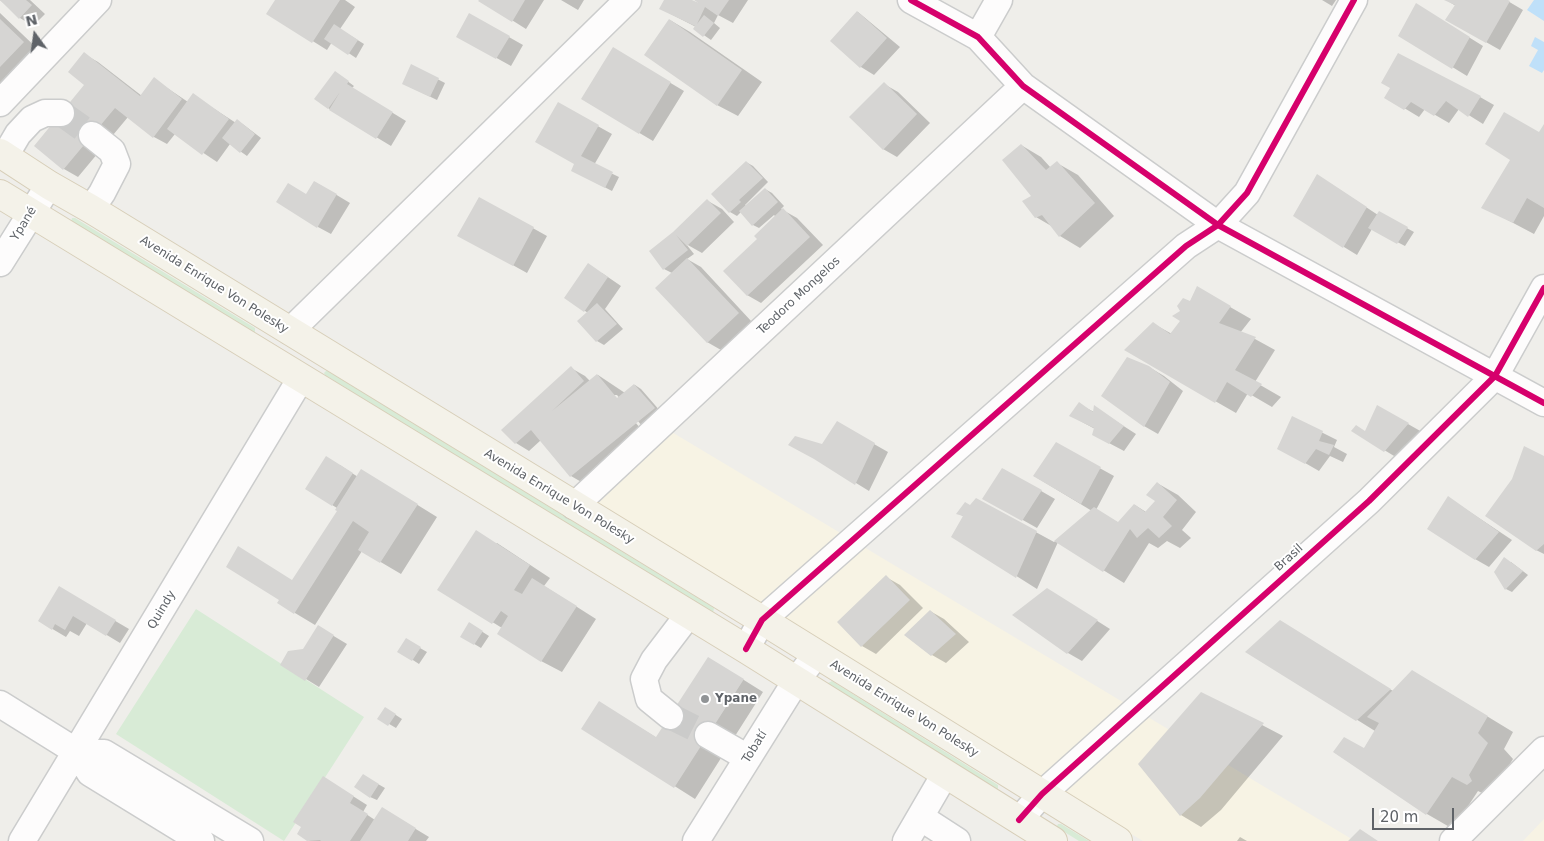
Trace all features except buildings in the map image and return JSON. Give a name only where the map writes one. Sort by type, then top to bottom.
[{"type":"main road","name":"Avenida Enrique Von Polesky","points":[[2,154],[49,185],[762,620],[1118,841]]},
{"type":"main road","points":[[0,194],[746,649],[1053,841]]},
{"type":"main road","points":[[293,373],[297,336]]},
{"type":"street","points":[[0,103],[98,0]]},
{"type":"street","points":[[297,336],[628,0]]},
{"type":"street","points":[[911,0],[978,37],[1023,86],[1218,225],[1544,403]]},
{"type":"street","points":[[978,37],[999,0]]},
{"type":"street","points":[[746,649],[762,620],[1186,246],[1218,225],[1247,193],[1354,0]]},
{"type":"street","name":"Teodoro Mongelos","points":[[574,506],[1023,86]]},
{"type":"street","points":[[2,154],[32,119],[45,113],[61,113]]},
{"type":"street","points":[[91,209],[116,164],[112,152],[92,135]]},
{"type":"street","name":"Ypané","points":[[0,263],[49,185]]},
{"type":"street","name":"Brasil","points":[[1019,820],[1042,794],[1369,501],[1496,376],[1544,288]]},
{"type":"street","name":"Quindy","points":[[22,841],[77,752],[293,373]]},
{"type":"street","points":[[670,716],[648,699],[644,679],[654,660],[689,614]]},
{"type":"street","name":"Tobatí","points":[[696,841],[796,682],[816,655]]},
{"type":"street","points":[[0,704],[77,752],[90,773],[201,841]]},
{"type":"street","points":[[708,736],[748,758]]},
{"type":"street","points":[[1453,841],[1544,750]]},
{"type":"street","points":[[77,752],[104,753],[250,841]]},
{"type":"street","points":[[906,841],[945,774]]},
{"type":"street","points":[[920,817],[957,841]]},
{"type":"shaded area","points":[[670,431],[1355,841],[1143,841],[586,512]]},
{"type":"shaded area","points":[[1544,819],[1544,841],[1523,841]]},
{"type":"green space","points":[[72,218],[75,218],[255,328],[255,332],[253,333],[71,222]]},
{"type":"green space","points":[[326,371],[714,608],[713,613],[710,613],[325,375]]},
{"type":"green space","points":[[196,609],[364,717],[284,841],[116,734]]},
{"type":"green space","points":[[832,681],[998,785],[998,789],[996,790],[829,686],[828,683]]},
{"type":"green space","points":[[1058,824],[1089,841],[1079,841],[1058,828]]},
{"type":"water","points":[[1534,0],[1544,0],[1544,21],[1527,10]]},
{"type":"water","points":[[1535,37],[1544,42],[1544,70],[1542,73],[1529,66],[1538,50],[1531,46]]},
{"type":"tunnel","points":[[61,113],[92,135]]},
{"type":"tunnel","points":[[670,716],[708,735]]},
{"type":"cycle path","points":[[911,0],[978,37],[1023,86],[1218,225],[1544,403]]},
{"type":"cycle path","points":[[746,649],[762,620],[1186,246],[1218,225],[1247,193],[1354,0]]},
{"type":"cycle path","points":[[1019,820],[1042,794],[1369,501],[1495,376],[1544,288]]},
{"type":"place","name":"Ypane","points":[[705,699]]}]
